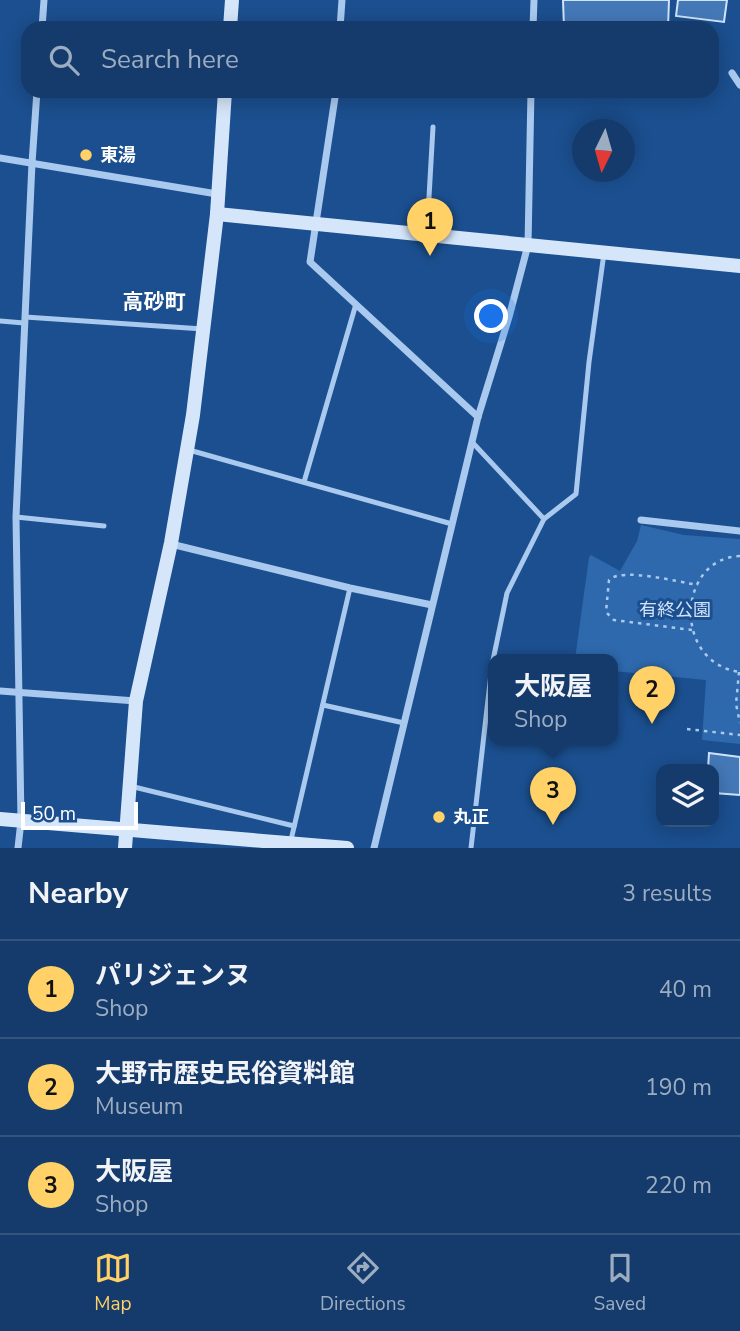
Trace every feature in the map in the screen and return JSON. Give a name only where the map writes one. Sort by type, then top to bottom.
[{"type":"street","points":[[42,21],[44,0]]},
{"type":"street","points":[[230,21],[232,0]]},
{"type":"street","points":[[340,21],[342,0]]},
{"type":"street","points":[[533,21],[534,0]]},
{"type":"street","points":[[732,73],[740,85]]},
{"type":"street","points":[[18,848],[21,821],[16,517],[37,98]]},
{"type":"street","points":[[125,848],[136,701],[171,543],[203,329],[217,214],[224,98]]},
{"type":"street","points":[[335,98],[310,262],[478,417]]},
{"type":"street","points":[[374,848],[478,417],[528,245],[531,98]]},
{"type":"street","points":[[0,158],[217,194]]},
{"type":"street","points":[[217,214],[740,266]]},
{"type":"street","points":[[641,520],[740,531]]},
{"type":"street","points":[[171,543],[350,588],[432,605]]},
{"type":"street","points":[[0,691],[136,701]]},
{"type":"street","points":[[0,819],[347,848]]},
{"type":"lane","points":[[427,235],[433,127]]},
{"type":"lane","points":[[494,654],[507,593],[544,519],[576,494],[589,362],[604,253]]},
{"type":"lane","points":[[304,482],[356,304]]},
{"type":"lane","points":[[0,321],[203,329]]},
{"type":"lane","points":[[472,442],[544,519]]},
{"type":"lane","points":[[187,449],[452,524]]},
{"type":"lane","points":[[16,517],[104,526]]},
{"type":"lane","points":[[290,843],[350,588]]},
{"type":"lane","points":[[471,848],[488,700]]},
{"type":"lane","points":[[323,705],[404,723]]},
{"type":"lane","points":[[129,786],[294,826]]},
{"type":"path","points":[[740,556],[730,556],[718,561],[704,575],[698,585],[692,607],[692,629],[697,645],[706,657],[722,668],[740,672],[736,704],[740,723]]},
{"type":"path","points":[[692,629],[614,620],[606,612],[608,580],[616,575],[631,575],[698,585]]},
{"type":"path","points":[[687,729],[740,735]]},
{"type":"green space","name":"有終公園","points":[[641,525],[684,535],[740,539],[740,744],[702,740],[706,680],[618,671],[618,654],[576,654],[589,557],[591,555],[620,571],[637,541]]},
{"type":"building","points":[[563,0],[669,0],[668,21],[564,21]]},
{"type":"building","points":[[678,0],[727,0],[724,22],[676,16]]},
{"type":"building","points":[[709,753],[740,757],[740,795],[719,793],[719,764],[708,764]]},
{"type":"place","name":"東湯","points":[[86,155]]},
{"type":"place","name":"パリジェンヌ","points":[[430,256]]},
{"type":"place","name":"大野市歴史民俗資料館","points":[[652,724]]},
{"type":"place","name":"丸正","points":[[439,817]]},
{"type":"place","name":"大阪屋","points":[[553,825]]},
{"type":"district","name":"高砂町","points":[[154,302]]}]
